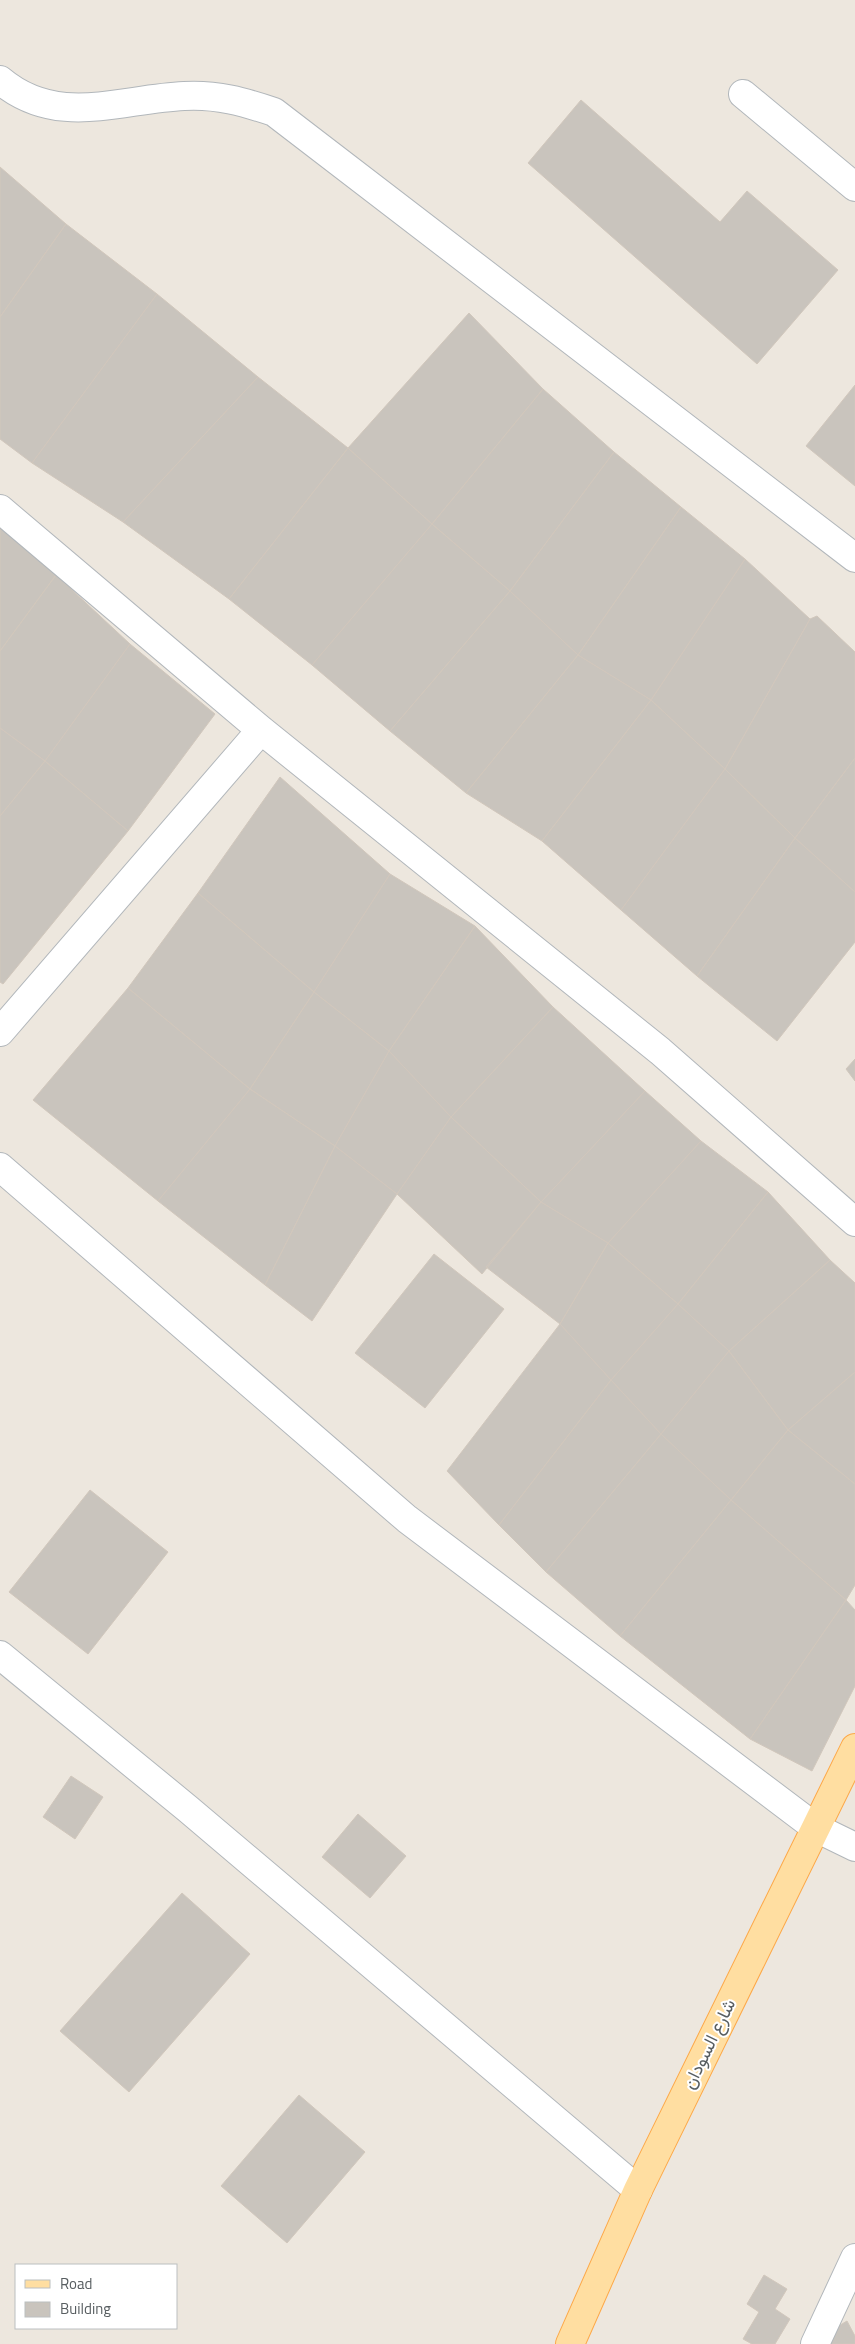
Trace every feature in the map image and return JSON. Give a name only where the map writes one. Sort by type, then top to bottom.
[{"type":"main road","name":"شارع السودان","points":[[570,2344],[638,2190],[855,1748]]},
{"type":"street","points":[[0,80],[10,88],[38,103],[69,108],[125,104],[185,96],[235,99],[274,112],[855,558]]},
{"type":"street","points":[[743,94],[855,187]]},
{"type":"street","points":[[0,509],[261,730],[660,1052],[855,1222]]},
{"type":"street","points":[[0,1032],[261,730]]},
{"type":"street","points":[[0,1167],[407,1519],[816,1828],[855,1847]]},
{"type":"street","points":[[0,1655],[188,1809],[638,2190]]},
{"type":"street","points":[[815,2344],[855,2258]]},
{"type":"building","points":[[581,100],[720,222],[747,191],[838,270],[757,364],[528,163]]},
{"type":"building","points":[[0,167],[66,224],[0,317]]},
{"type":"building","points":[[66,224],[157,294],[32,463],[0,439],[0,317]]},
{"type":"building","points":[[157,294],[258,377],[123,522],[32,463]]},
{"type":"building","points":[[469,313],[543,389],[432,524],[348,448]]},
{"type":"building","points":[[258,377],[348,448],[229,599],[123,522]]},
{"type":"building","points":[[855,385],[855,486],[806,446]]},
{"type":"building","points":[[543,389],[614,452],[510,591],[432,524]]},
{"type":"building","points":[[348,448],[432,524],[312,665],[229,599]]},
{"type":"building","points":[[614,452],[681,507],[578,655],[510,591]]},
{"type":"building","points":[[681,507],[745,559],[651,700],[578,655]]},
{"type":"building","points":[[432,524],[510,591],[390,731],[312,665]]},
{"type":"building","points":[[0,526],[56,575],[0,651]]},
{"type":"building","points":[[745,559],[810,619],[725,769],[651,700]]},
{"type":"building","points":[[56,575],[130,644],[45,761],[0,728],[0,651]]},
{"type":"building","points":[[510,591],[578,655],[466,793],[390,731]]},
{"type":"building","points":[[817,616],[855,652],[855,758],[795,838],[725,769],[810,619]]},
{"type":"building","points":[[130,644],[215,714],[128,831],[45,761]]},
{"type":"building","points":[[578,655],[651,700],[542,841],[466,793]]},
{"type":"building","points":[[651,700],[725,769],[621,910],[542,841]]},
{"type":"building","points":[[0,728],[45,761],[0,816]]},
{"type":"building","points":[[855,758],[855,892],[795,838]]},
{"type":"building","points":[[45,761],[128,831],[3,984],[0,982],[0,816]]},
{"type":"building","points":[[725,769],[795,838],[697,976],[621,910]]},
{"type":"building","points":[[280,777],[390,874],[314,992],[198,893]]},
{"type":"building","points":[[795,838],[855,892],[855,942],[777,1041],[697,976]]},
{"type":"building","points":[[390,874],[475,926],[389,1051],[314,992]]},
{"type":"building","points":[[198,893],[314,992],[250,1089],[128,988]]},
{"type":"building","points":[[475,926],[553,1007],[451,1117],[389,1051]]},
{"type":"building","points":[[128,988],[250,1089],[158,1201],[33,1100]]},
{"type":"building","points":[[314,992],[389,1051],[335,1146],[250,1089]]},
{"type":"building","points":[[553,1007],[645,1091],[541,1202],[451,1117]]},
{"type":"building","points":[[389,1051],[451,1117],[397,1194],[335,1146]]},
{"type":"building","points":[[855,1059],[855,1081],[846,1069]]},
{"type":"building","points":[[250,1089],[335,1146],[265,1285],[158,1201]]},
{"type":"building","points":[[645,1091],[701,1141],[608,1243],[541,1202]]},
{"type":"building","points":[[451,1117],[541,1202],[482,1274],[397,1194]]},
{"type":"building","points":[[701,1141],[768,1192],[678,1304],[608,1243]]},
{"type":"building","points":[[335,1146],[397,1194],[312,1321],[265,1285]]},
{"type":"building","points":[[768,1192],[830,1260],[729,1351],[678,1304]]},
{"type":"building","points":[[541,1202],[608,1243],[560,1324],[486,1267]]},
{"type":"building","points":[[608,1243],[678,1304],[611,1380],[560,1324]]},
{"type":"building","points":[[434,1254],[504,1309],[425,1408],[355,1353]]},
{"type":"building","points":[[830,1260],[855,1283],[855,1372],[788,1430],[729,1351]]},
{"type":"building","points":[[678,1304],[729,1351],[661,1434],[611,1380]]},
{"type":"building","points":[[560,1324],[611,1380],[499,1525],[447,1471]]},
{"type":"building","points":[[729,1351],[788,1430],[731,1500],[661,1434]]},
{"type":"building","points":[[855,1372],[855,1484],[788,1430]]},
{"type":"building","points":[[611,1380],[661,1434],[546,1572],[499,1525]]},
{"type":"building","points":[[788,1430],[855,1484],[855,1585],[846,1600],[731,1500]]},
{"type":"building","points":[[661,1434],[731,1500],[620,1636],[546,1572]]},
{"type":"building","points":[[90,1490],[168,1552],[88,1654],[9,1592]]},
{"type":"building","points":[[731,1500],[846,1600],[750,1739],[620,1636]]},
{"type":"building","points":[[846,1600],[855,1610],[855,1686],[812,1771],[750,1739]]},
{"type":"building","points":[[71,1776],[103,1797],[75,1839],[43,1817]]},
{"type":"building","points":[[358,1814],[406,1856],[370,1898],[322,1857]]},
{"type":"building","points":[[182,1893],[250,1954],[129,2092],[60,2031]]},
{"type":"building","points":[[299,2095],[365,2152],[287,2243],[221,2186]]},
{"type":"building","points":[[764,2275],[787,2289],[775,2309],[790,2319],[775,2344],[752,2344],[743,2339],[759,2312],[747,2304]]},
{"type":"building","points":[[847,2321],[855,2336],[855,2344],[824,2344],[820,2337]]}]
